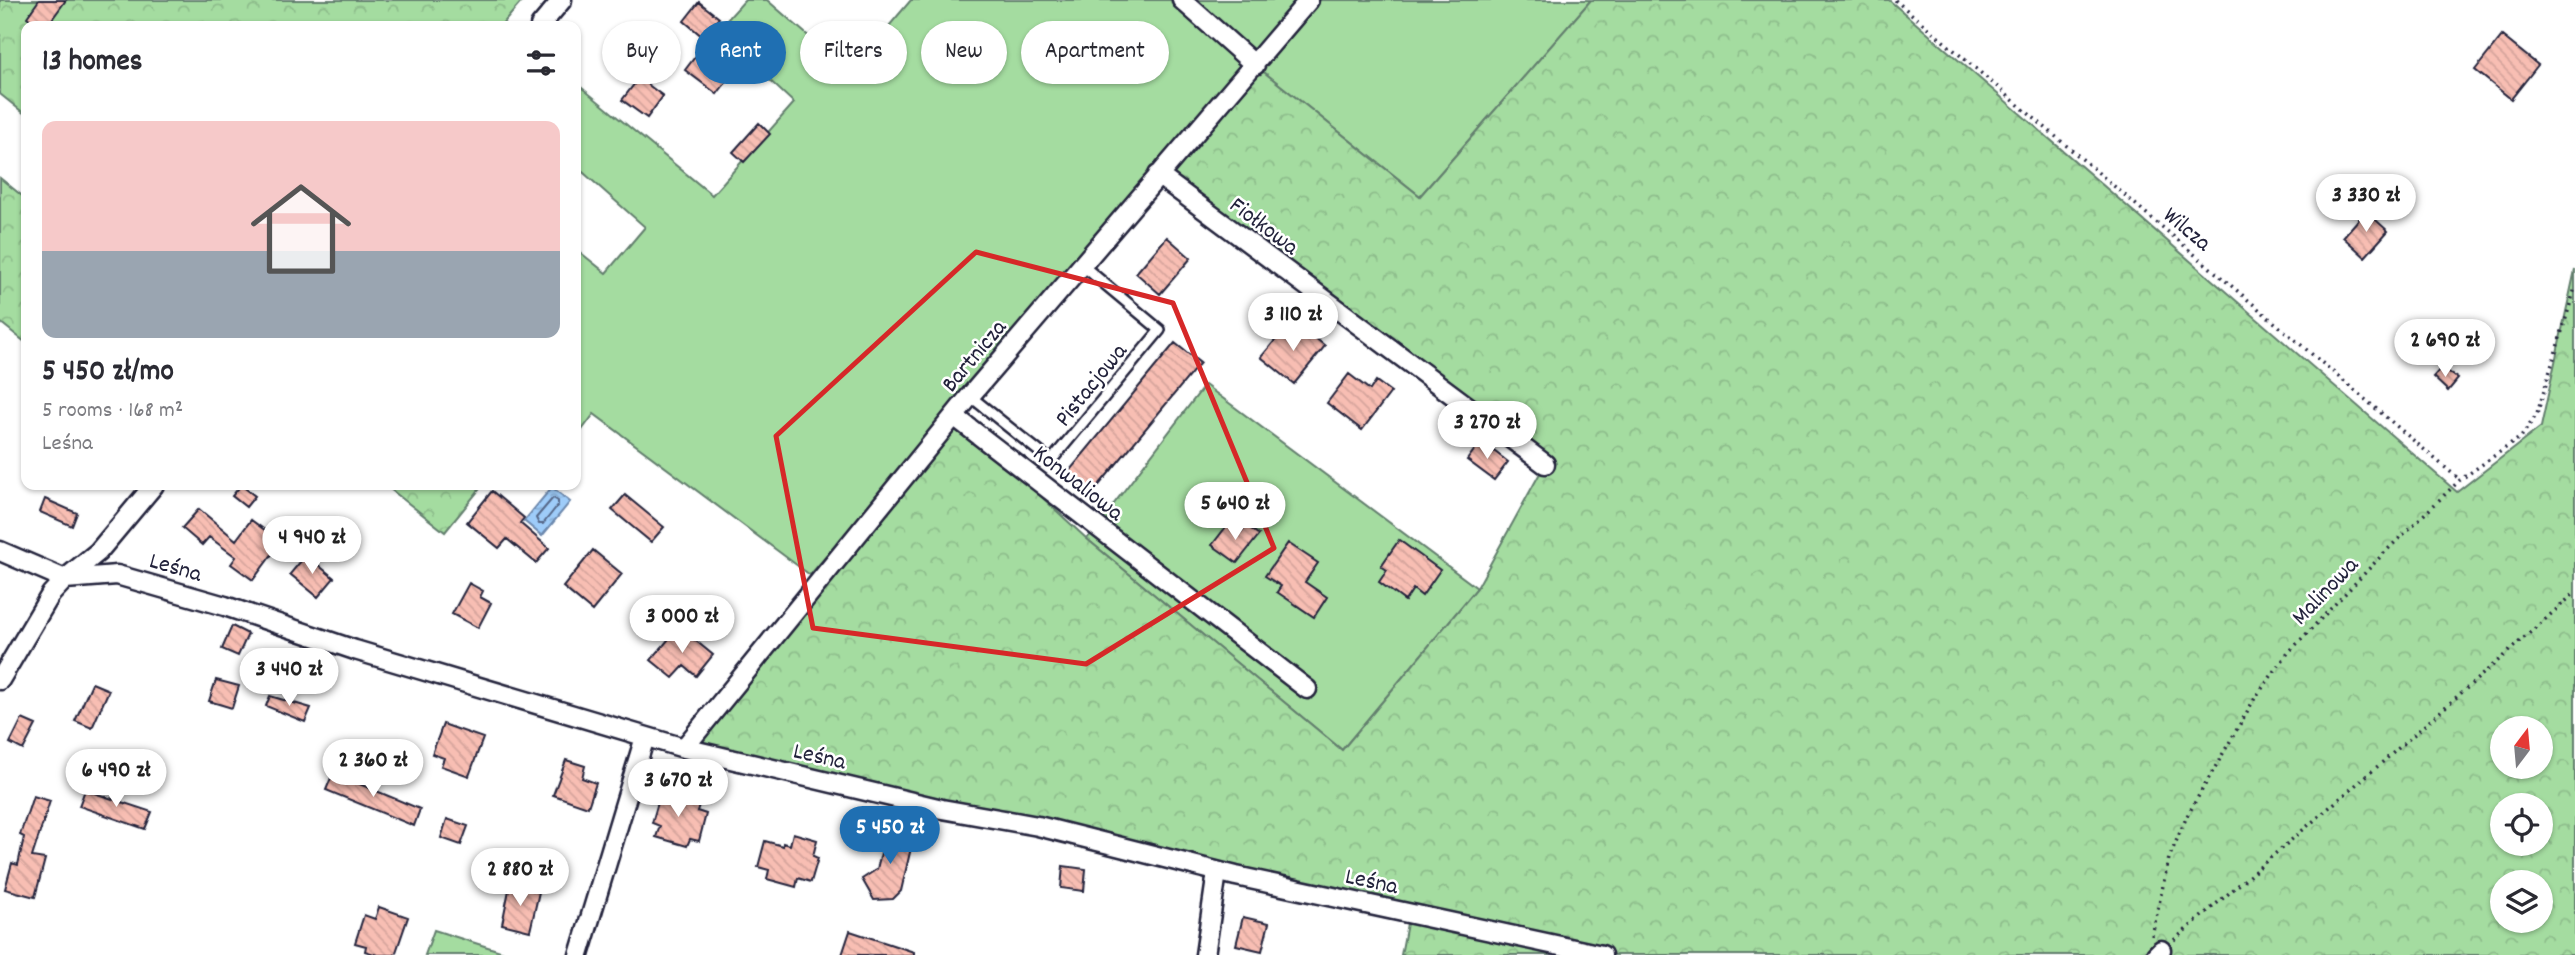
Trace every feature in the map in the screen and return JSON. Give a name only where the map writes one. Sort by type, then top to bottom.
[{"type":"street","points":[[544,21],[562,0]]},
{"type":"street","points":[[1182,0],[1255,65]]},
{"type":"street","name":"Bartnicza","points":[[684,748],[970,396],[1309,0]]},
{"type":"street","name":"Fiołkowa","points":[[1158,175],[1545,464]]},
{"type":"street","name":"Konwaliowa","points":[[954,416],[1307,689]]},
{"type":"street","points":[[0,680],[51,594],[98,552],[150,490]]},
{"type":"street","name":"Leśna","points":[[0,551],[65,579],[117,575],[226,606],[355,650],[684,748],[942,809],[1038,826],[1217,872],[1602,955]]},
{"type":"street","points":[[579,955],[645,737]]},
{"type":"street","points":[[1205,955],[1217,872]]},
{"type":"lane","name":"Pistacjowa","points":[[970,396],[1051,461],[1160,330],[1082,265]]},
{"type":"path","name":"Wilcza","points":[[1895,0],[2460,480]]},
{"type":"path","name":"Malinowa","points":[[2156,948],[2169,858],[2187,816],[2255,698],[2288,653],[2385,552],[2460,480],[2521,437],[2537,414],[2575,288]]},
{"type":"path","points":[[2156,948],[2374,769],[2575,593]]},
{"type":"highlighted area","points":[[976,252],[1173,303],[1274,548],[1086,664],[813,628],[776,436]]},
{"type":"green space","points":[[0,0],[523,0],[505,21],[21,21],[21,111],[0,94]]},
{"type":"green space","points":[[745,0],[767,0],[800,29],[800,84],[907,84],[907,21],[893,21],[911,0],[1301,0],[810,575],[594,414],[581,431],[581,253],[606,273],[645,227],[581,170],[581,87],[712,195],[794,103],[774,84],[786,84],[786,21],[726,21]]},
{"type":"green space","points":[[1313,0],[1591,0],[1420,196],[1255,65]]},
{"type":"green space","points":[[1591,0],[1889,0],[2457,492],[2541,427],[2575,270],[2575,955],[1401,955],[1409,913],[684,748],[954,416],[1087,539],[1342,750],[1477,588],[1545,464],[1158,175],[1255,65],[1420,196]]},
{"type":"green space","points":[[0,178],[21,195],[21,339],[0,322]]},
{"type":"green space","points":[[1205,385],[1477,588],[1342,750],[1087,539]]},
{"type":"green space","points":[[391,490],[479,490],[445,532]]},
{"type":"green space","points":[[434,930],[513,955],[425,955]]},
{"type":"water","points":[[550,490],[556,490],[570,502],[542,536],[524,521]]},
{"type":"building","points":[[39,0],[66,0],[51,21],[32,21],[27,17]]},
{"type":"building","points":[[699,2],[719,18],[716,21],[695,21],[695,30],[684,21]]},
{"type":"building","points":[[2502,36],[2538,65],[2511,99],[2475,70]]},
{"type":"building","points":[[695,57],[695,78],[685,70]]},
{"type":"building","points":[[634,84],[647,84],[663,96],[647,118],[622,100]]},
{"type":"building","points":[[704,84],[725,84],[717,94]]},
{"type":"building","points":[[759,123],[770,134],[744,162],[733,152]]},
{"type":"building","points":[[2366,211],[2388,231],[2365,257],[2343,237]]},
{"type":"building","points":[[1167,237],[1191,258],[1160,294],[1136,273]]},
{"type":"building","points":[[1289,324],[1297,331],[1301,326],[1325,346],[1294,384],[1261,357]]},
{"type":"building","points":[[1175,343],[1200,363],[1090,496],[1065,476]]},
{"type":"building","points":[[2442,367],[2458,379],[2448,391],[2433,377]]},
{"type":"building","points":[[1349,374],[1370,390],[1376,381],[1391,392],[1362,430],[1327,403]]},
{"type":"building","points":[[1481,441],[1508,462],[1494,480],[1467,460]]},
{"type":"building","points":[[237,490],[247,490],[255,496],[246,507],[232,496]]},
{"type":"building","points":[[492,491],[524,518],[520,523],[549,548],[536,563],[507,539],[499,548],[467,522]]},
{"type":"building","points":[[625,495],[664,527],[651,542],[612,510]]},
{"type":"building","points":[[45,499],[77,513],[72,526],[40,512]]},
{"type":"building","points":[[199,509],[236,540],[251,520],[281,542],[253,580],[231,564],[236,557],[209,537],[202,545],[182,528]]},
{"type":"building","points":[[1229,523],[1241,532],[1246,525],[1259,535],[1237,563],[1212,545]]},
{"type":"building","points":[[1399,540],[1440,570],[1422,596],[1413,589],[1405,601],[1379,582],[1387,570],[1381,566]]},
{"type":"building","points":[[1288,543],[1318,563],[1305,582],[1327,597],[1314,617],[1277,592],[1281,586],[1265,576]]},
{"type":"building","points":[[593,550],[622,574],[592,611],[563,587]]},
{"type":"building","points":[[306,555],[334,578],[318,597],[290,574]]},
{"type":"building","points":[[469,583],[483,591],[480,597],[491,603],[478,628],[452,614]]},
{"type":"building","points":[[232,626],[248,634],[238,656],[222,649]]},
{"type":"building","points":[[679,627],[713,655],[696,676],[684,666],[673,678],[651,660]]},
{"type":"building","points":[[216,680],[239,686],[232,708],[209,701]]},
{"type":"building","points":[[92,683],[109,690],[92,728],[75,721]]},
{"type":"building","points":[[270,696],[311,708],[305,722],[266,706]]},
{"type":"building","points":[[22,719],[36,725],[23,750],[10,743]]},
{"type":"building","points":[[443,724],[483,738],[469,776],[441,766],[444,758],[432,754]]},
{"type":"building","points":[[566,760],[585,766],[582,778],[596,783],[588,807],[553,795]]},
{"type":"building","points":[[333,773],[420,809],[414,826],[326,790]]},
{"type":"building","points":[[85,790],[152,812],[145,829],[79,806]]},
{"type":"building","points":[[661,792],[700,802],[697,811],[706,814],[699,841],[690,839],[687,846],[656,837],[660,826],[652,823]]},
{"type":"building","points":[[33,796],[50,801],[32,857],[45,859],[35,897],[5,889],[12,863],[18,865],[24,837],[20,835]]},
{"type":"building","points":[[447,819],[468,826],[461,845],[441,838]]},
{"type":"building","points":[[887,829],[914,835],[901,891],[893,899],[874,900],[862,879],[877,869]]},
{"type":"building","points":[[793,833],[817,840],[813,856],[818,858],[811,882],[798,878],[796,887],[767,879],[769,870],[758,867],[765,841],[790,845]]},
{"type":"building","points":[[1063,866],[1086,869],[1084,891],[1061,888]]},
{"type":"building","points":[[510,885],[539,892],[530,931],[502,924]]},
{"type":"building","points":[[379,907],[408,917],[395,955],[377,955],[365,951],[366,946],[355,943],[364,915],[375,919]]},
{"type":"building","points":[[1243,917],[1269,923],[1262,951],[1236,945]]},
{"type":"building","points":[[850,931],[914,952],[914,955],[842,955]]}]
